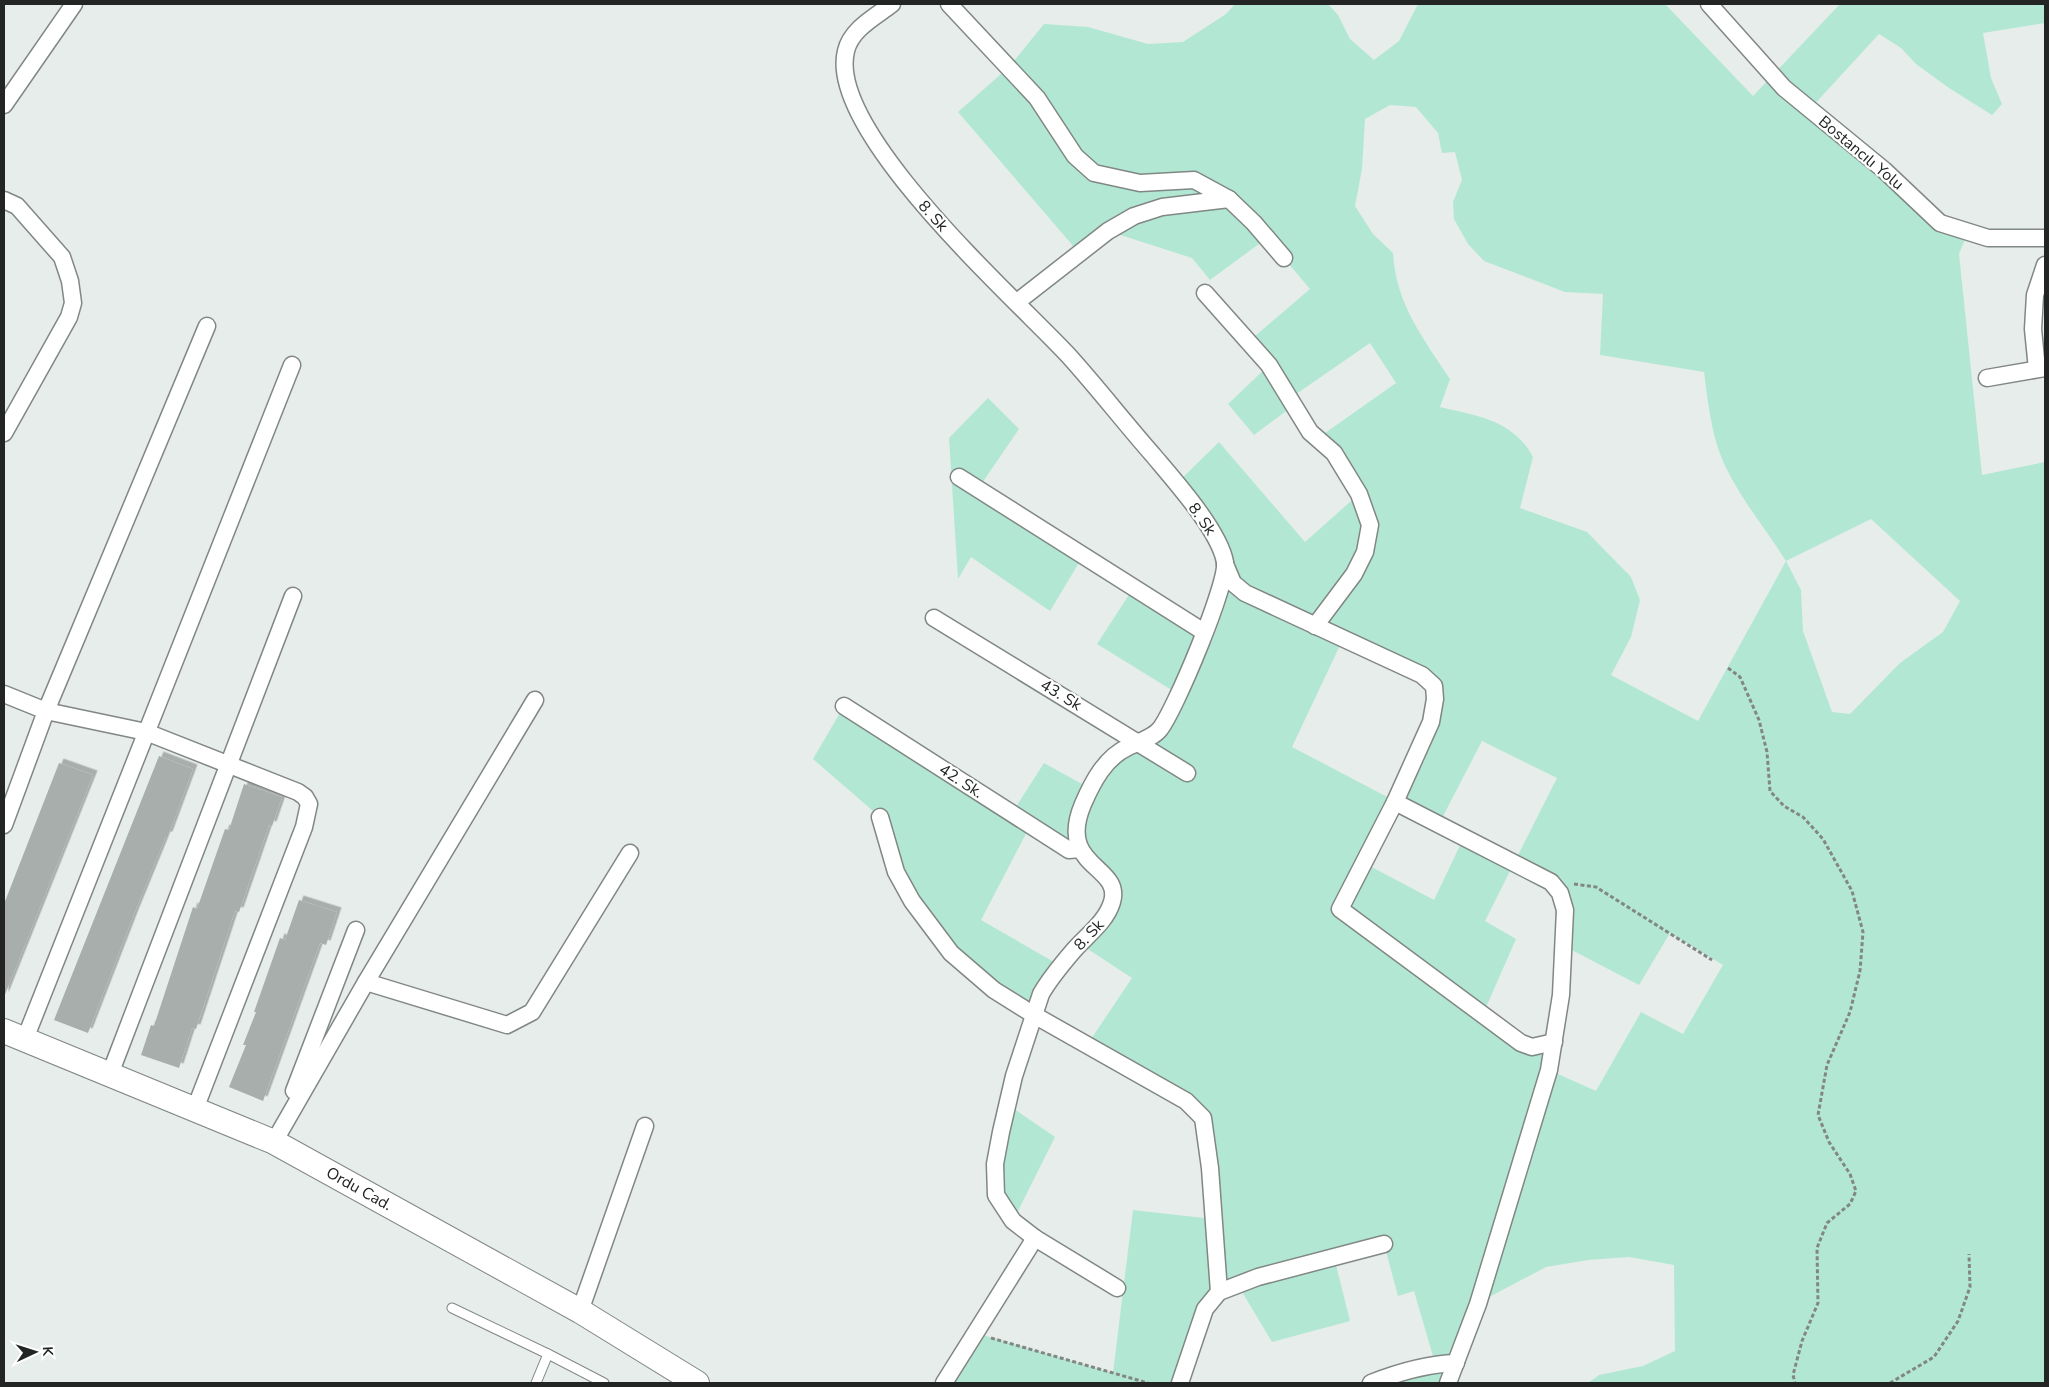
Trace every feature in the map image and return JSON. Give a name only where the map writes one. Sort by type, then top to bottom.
[{"type":"main road","name":"Ordu Cad.","points":[[14,1035],[274,1142],[580,1311],[693,1382]]},
{"type":"street","points":[[4,105],[74,4]]},
{"type":"street","name":"8. Sk","points":[[892,4],[852,35],[845,54],[847,86],[859,112],[886,158],[928,212],[1070,357],[1177,483],[1216,538],[1225,564],[1222,589],[1158,732],[1111,756],[1083,805],[1075,830],[1076,842],[1108,880],[1114,899],[1106,916],[1048,982],[1034,1015],[1014,1076],[995,1164],[996,1195],[1013,1221],[1035,1238],[1117,1288]]},
{"type":"street","points":[[949,4],[1037,98],[1075,156],[1094,173],[1140,182],[1194,180],[1229,199],[1254,222],[1284,258]]},
{"type":"street","name":"Bostancılı Yolu","points":[[1709,4],[1784,88],[1884,170],[1940,223],[1988,238],[2045,238]]},
{"type":"street","points":[[1017,302],[1108,231],[1134,216],[1162,207],[1229,199]]},
{"type":"street","points":[[4,200],[17,206],[62,257],[70,282],[73,303],[69,317],[4,433]]},
{"type":"street","points":[[1986,378],[2041,368],[2033,329],[2035,295],[2045,265]]},
{"type":"street","points":[[1205,293],[1269,365],[1310,432],[1334,453],[1359,494],[1370,525],[1365,552],[1354,574],[1315,626]]},
{"type":"street","points":[[4,825],[46,711],[207,326]]},
{"type":"street","points":[[14,1035],[146,732],[292,365]]},
{"type":"street","points":[[958,477],[1204,632]]},
{"type":"street","points":[[1225,564],[1233,583],[1245,593],[1422,675],[1434,686],[1435,699],[1431,722],[1395,802],[1340,910],[1521,1043],[1532,1047],[1554,1042]]},
{"type":"street","points":[[110,1074],[293,596]]},
{"type":"street","name":"43. Sk","points":[[934,618],[1187,773]]},
{"type":"street","points":[[4,694],[46,711],[146,732],[298,792],[305,797],[309,804],[308,812],[194,1109]]},
{"type":"street","points":[[274,1142],[366,982],[535,700]]},
{"type":"street","name":"42. Sk.","points":[[844,706],[1069,850],[1080,849]]},
{"type":"street","points":[[1395,802],[1551,882],[1560,893],[1565,910],[1561,995],[1549,1070],[1478,1304],[1448,1383]]},
{"type":"street","points":[[880,817],[896,872],[912,901],[951,953],[994,990],[1034,1015],[1186,1101],[1203,1118],[1210,1168],[1219,1292]]},
{"type":"street","points":[[366,982],[507,1025],[532,1012],[630,853]]},
{"type":"street","points":[[274,1142],[356,930]]},
{"type":"street","points":[[580,1311],[645,1126]]},
{"type":"street","points":[[944,1383],[1035,1238]]},
{"type":"street","points":[[1180,1383],[1205,1309],[1219,1292],[1266,1275],[1384,1244]]},
{"type":"street","points":[[1370,1383],[1426,1366],[1456,1363]]},
{"type":"lane","points":[[452,1308],[604,1383]]},
{"type":"lane","points":[[536,1383],[548,1354]]},
{"type":"path","points":[[1728,668],[1740,677],[1760,720],[1768,752],[1770,791],[1784,806],[1803,817],[1823,839],[1852,891],[1863,932],[1860,971],[1850,1012],[1827,1065],[1818,1115],[1829,1142],[1850,1174],[1856,1191],[1850,1204],[1827,1223],[1817,1248],[1818,1303],[1802,1341],[1793,1375],[1795,1383]]},
{"type":"path","points":[[1551,882],[1596,887],[1712,960]]},
{"type":"path","points":[[1890,1383],[1934,1358],[1958,1321],[1970,1287],[1969,1254]]},
{"type":"path","points":[[976,1333],[1148,1383]]},
{"type":"green space","points":[[1235,4],[1328,4],[1338,15],[1350,39],[1374,60],[1399,41],[1418,4],[1665,4],[1753,96],[1840,4],[2045,4],[2045,23],[1983,33],[1991,78],[2002,104],[1992,115],[1949,88],[1916,64],[1901,48],[1879,34],[1810,109],[1940,223],[1968,232],[1959,254],[1982,475],[2045,462],[2045,1383],[1588,1383],[1599,1375],[1643,1366],[1675,1351],[1674,1265],[1629,1257],[1588,1260],[1546,1267],[1478,1303],[1448,1383],[1371,1383],[1435,1363],[1414,1291],[1398,1296],[1384,1244],[1334,1257],[1350,1321],[1272,1342],[1238,1285],[1219,1292],[1180,1383],[944,1383],[976,1333],[1113,1373],[1133,1210],[1213,1219],[1203,1118],[1087,1045],[1132,978],[1080,944],[1113,899],[1102,873],[1030,826],[981,920],[1061,966],[1034,1015],[994,990],[912,901],[880,817],[813,759],[844,706],[1012,813],[1044,763],[1091,789],[1143,740],[1178,694],[1097,644],[1134,587],[1204,632],[1225,564],[1177,483],[1219,442],[1305,542],[1359,494],[1318,438],[1396,383],[1370,343],[1289,399],[1293,406],[1254,435],[1228,404],[1269,365],[1248,342],[1310,289],[1267,238],[1210,280],[1192,258],[1108,231],[1080,254],[958,112],[1009,67],[1044,24],[1088,27],[1148,44],[1183,42],[1226,14]],"holes":[[[1390,105],[1416,107],[1438,133],[1442,153],[1455,152],[1462,180],[1453,202],[1454,219],[1468,244],[1484,261],[1565,292],[1603,294],[1600,355],[1704,372],[1712,427],[1723,461],[1738,490],[1786,561],[1698,721],[1611,675],[1631,637],[1640,600],[1631,577],[1587,532],[1520,508],[1533,457],[1525,445],[1505,427],[1481,417],[1440,407],[1450,379],[1412,320],[1399,288],[1393,253],[1373,234],[1355,206],[1362,169],[1365,119]],[[1871,519],[1960,601],[1943,632],[1900,663],[1850,714],[1832,712],[1803,631],[1801,590],[1786,561]],[[1343,639],[1434,686],[1431,718],[1424,717],[1395,801],[1292,747]],[[1482,741],[1557,778],[1514,863],[1464,837],[1434,900],[1364,863],[1395,802],[1439,824]],[[1514,863],[1560,893],[1564,946],[1639,985],[1670,933],[1723,965],[1683,1034],[1641,1012],[1596,1091],[1549,1070],[1543,1046],[1483,1014],[1516,939],[1485,921]]]},
{"type":"green space","points":[[988,398],[1019,429],[978,489],[1083,556],[1050,611],[971,557],[958,579],[949,438]]},
{"type":"green space","points":[[1007,1104],[1055,1137],[1013,1221],[995,1164]]},
{"type":"building","points":[[159,756],[193,769],[168,836],[166,836],[134,914],[88,1033],[54,1020]]},
{"type":"building","points":[[59,763],[93,775],[4,997],[4,904]]},
{"type":"building","points":[[244,784],[282,797],[272,826],[269,825],[239,912],[235,911],[196,1029],[192,1028],[179,1068],[141,1055],[151,1025],[154,1026],[193,907],[197,909],[225,829],[229,830]]},
{"type":"building","points":[[299,900],[337,912],[326,945],[320,943],[263,1101],[229,1087],[246,1045],[243,1045],[256,1012],[254,1012],[280,938],[285,940]]}]
